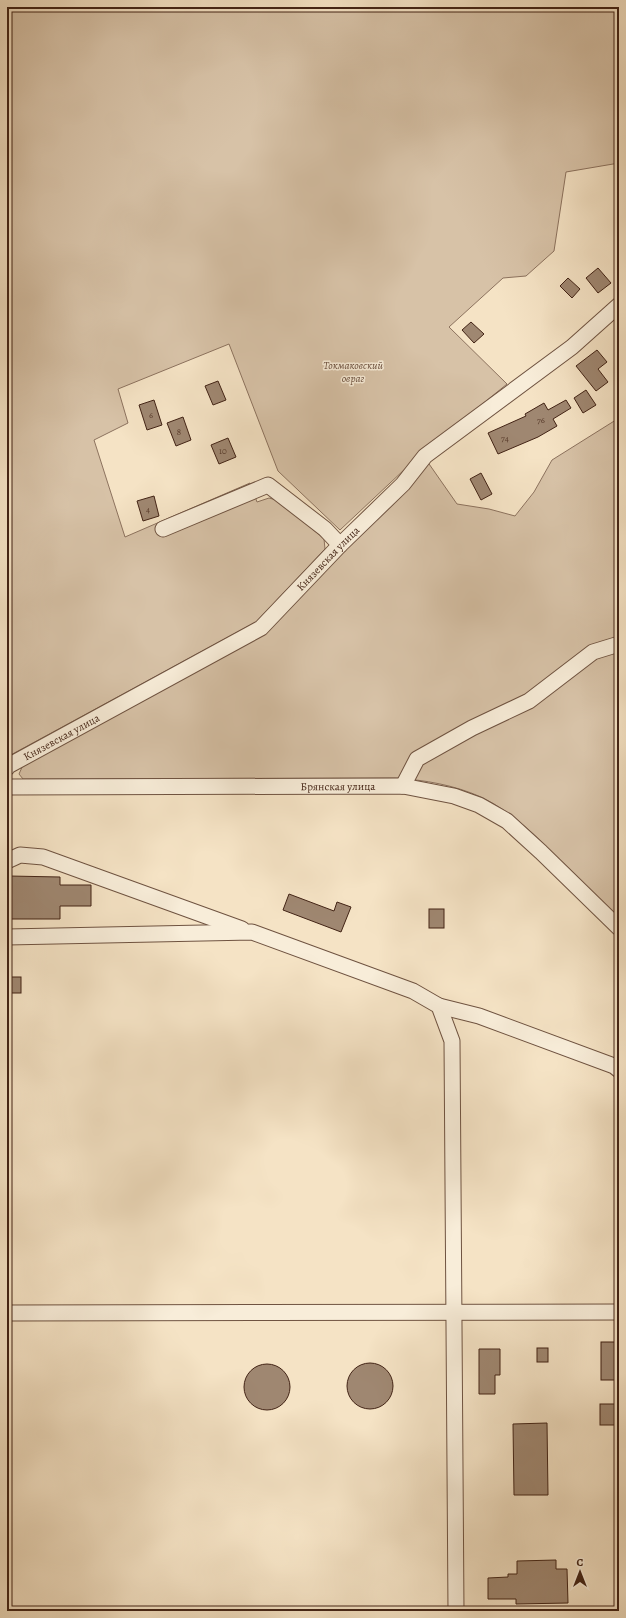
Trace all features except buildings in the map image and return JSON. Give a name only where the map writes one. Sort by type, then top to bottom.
[{"type":"street","name":"Князевская улица","points":[[7,768],[8,766],[261,628],[340,545],[403,484],[425,456],[572,347],[619,305]]},
{"type":"street","points":[[163,529],[268,485],[325,529],[340,545]]},
{"type":"street","points":[[403,786],[416,759],[472,728],[529,701],[593,652],[619,644]]},
{"type":"street","name":"Брянская улица","points":[[7,787],[403,786],[454,796],[479,805],[507,821],[619,928]]},
{"type":"street","points":[[7,861],[20,855],[43,857],[413,991],[439,1006],[480,1016],[614,1066],[619,1070]]},
{"type":"street","points":[[7,937],[252,932]]},
{"type":"street","points":[[439,1006],[452,1041],[456,1611]]},
{"type":"street","points":[[7,1313],[619,1312]]},
{"type":"green space","name":"Токмаковский овраг","points":[[7,7],[619,7],[619,163],[566,172],[554,251],[526,276],[503,278],[449,327],[507,384],[422,453],[340,530],[278,471],[229,344],[118,389],[128,423],[94,440],[125,537],[250,483],[257,502],[269,498],[280,501],[324,539],[325,549],[256,622],[7,757]]},
{"type":"green space","points":[[619,418],[619,918],[544,844],[504,810],[481,797],[450,786],[395,778],[23,779],[19,774],[23,765],[265,632],[427,461],[457,504],[489,509],[515,516],[534,492],[552,460]]}]
